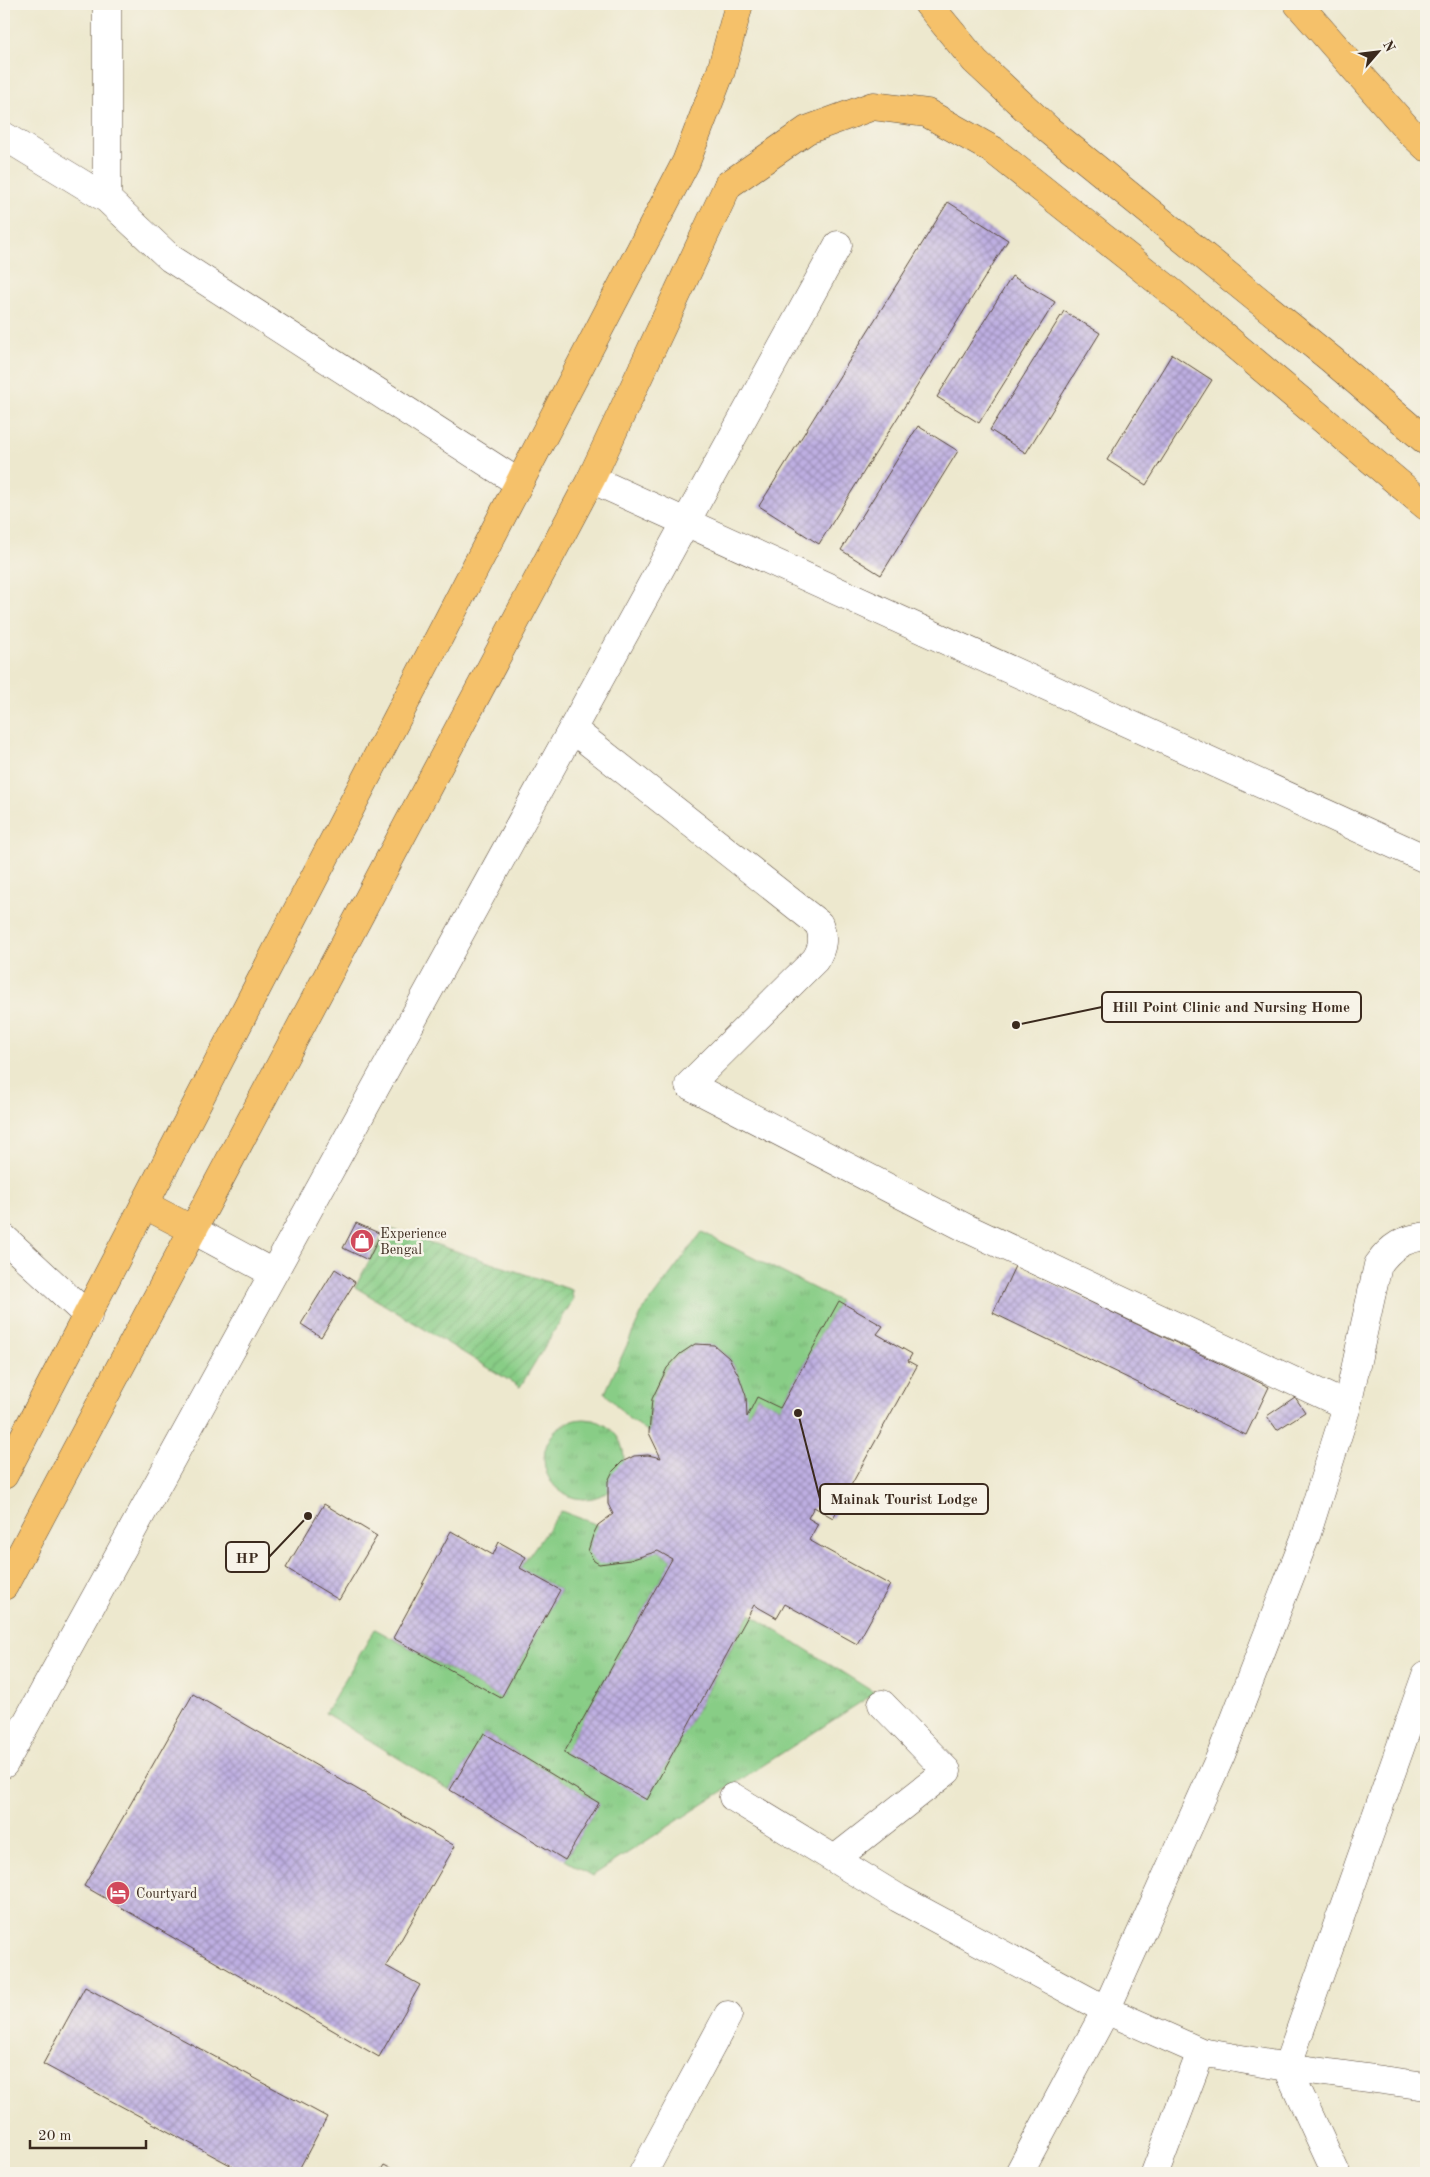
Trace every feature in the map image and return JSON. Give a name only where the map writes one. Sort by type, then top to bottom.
[{"type":"main road","points":[[4,1475],[686,162],[721,71],[739,4]]},
{"type":"main road","points":[[928,4],[975,61],[1049,130],[1332,360],[1426,441]]},
{"type":"main road","points":[[1298,4],[1410,132],[1426,147]]},
{"type":"main road","points":[[4,1586],[591,479],[728,185],[807,130],[873,106],[927,113],[993,150],[1168,289],[1426,506]]},
{"type":"main road","points":[[145,1205],[193,1230]]},
{"type":"street","points":[[107,4],[107,199]]},
{"type":"street","points":[[4,136],[107,199],[170,258],[519,483]]},
{"type":"street","points":[[4,1764],[838,245]]},
{"type":"street","points":[[591,479],[1426,859]]},
{"type":"street","points":[[572,729],[818,924],[822,932],[820,951],[815,960],[689,1085],[966,1228],[1347,1406]]},
{"type":"street","points":[[193,1230],[273,1273]]},
{"type":"street","points":[[1019,2173],[1106,2010],[1221,1755],[1306,1533],[1347,1406],[1378,1264],[1393,1247],[1403,1241],[1426,1236]]},
{"type":"street","points":[[4,1238],[88,1316]]},
{"type":"street","points":[[1336,2173],[1288,2067],[1426,1675]]},
{"type":"street","points":[[835,1859],[947,1771],[882,1704]]},
{"type":"street","points":[[733,1797],[898,1898],[1106,2010],[1201,2052],[1288,2067],[1426,2086]]},
{"type":"street","points":[[643,2173],[728,2015]]},
{"type":"street","points":[[1155,2173],[1201,2052]]},
{"type":"green space","points":[[387,1228],[572,1290],[573,1300],[520,1387],[355,1287]]},
{"type":"green space","points":[[702,1232],[839,1301],[780,1408],[757,1397],[747,1417],[740,1380],[728,1357],[712,1346],[694,1346],[677,1356],[662,1375],[652,1401],[649,1433],[628,1418],[605,1393],[642,1312]]},
{"type":"green space","points":[[584,1419],[599,1422],[612,1431],[621,1444],[624,1459],[621,1474],[612,1487],[599,1496],[584,1499],[569,1496],[556,1487],[547,1474],[544,1459],[547,1444],[556,1431],[569,1422]]},
{"type":"green space","points":[[561,1511],[598,1525],[588,1551],[594,1561],[599,1563],[630,1560],[658,1551],[672,1559],[564,1753],[647,1799],[750,1614],[875,1693],[592,1876],[565,1860],[599,1803],[485,1733],[450,1790],[325,1713],[375,1629],[501,1698],[560,1590],[520,1568]]},
{"type":"building","points":[[948,202],[1008,240],[819,544],[759,506]]},
{"type":"building","points":[[1012,276],[1055,302],[979,423],[937,397]]},
{"type":"building","points":[[1064,311],[1100,333],[1026,453],[990,430]]},
{"type":"building","points":[[1172,354],[1212,380],[1146,485],[1107,460]]},
{"type":"building","points":[[918,426],[958,451],[881,575],[841,550]]},
{"type":"building","name":"Experience Bengal","points":[[356,1223],[381,1234],[368,1260],[343,1248]]},
{"type":"building","points":[[1015,1266],[1269,1387],[1246,1435],[993,1313]]},
{"type":"building","points":[[335,1269],[355,1282],[321,1337],[301,1324]]},
{"type":"building","points":[[839,1301],[883,1326],[877,1334],[912,1354],[908,1361],[917,1366],[833,1518],[814,1507],[808,1518],[818,1524],[809,1540],[890,1585],[857,1644],[785,1604],[777,1618],[754,1605],[647,1800],[564,1753],[672,1559],[658,1551],[630,1560],[599,1564],[594,1561],[588,1551],[593,1535],[598,1525],[613,1514],[608,1504],[608,1481],[613,1471],[622,1462],[634,1456],[648,1455],[661,1458],[649,1433],[652,1399],[667,1368],[680,1354],[695,1344],[714,1345],[729,1358],[739,1376],[746,1396],[747,1417],[757,1397],[780,1408]]},
{"type":"building","points":[[1295,1397],[1305,1412],[1277,1430],[1267,1416]]},
{"type":"building","points":[[324,1504],[377,1536],[339,1600],[286,1568]]},
{"type":"building","points":[[451,1531],[493,1555],[499,1542],[526,1557],[520,1568],[560,1590],[501,1698],[393,1638]]},
{"type":"building","points":[[193,1694],[455,1846],[386,1966],[420,1985],[379,2057],[84,1886]]},
{"type":"building","points":[[484,1733],[599,1803],[565,1860],[450,1790]]},
{"type":"building","points":[[85,1987],[327,2117],[297,2173],[245,2173],[43,2064]]},
{"type":"building","points":[[384,2165],[400,2173],[379,2173]]},
{"type":"place","name":"Hill Point Clinic and Nursing Home","points":[[1016,1025]]},
{"type":"place","name":"Experience Bengal","points":[[362,1241]]},
{"type":"place","name":"Mainak Tourist Lodge","points":[[798,1413]]},
{"type":"place","name":"HP","points":[[308,1516]]},
{"type":"place","name":"Courtyard","points":[[118,1893]]}]
